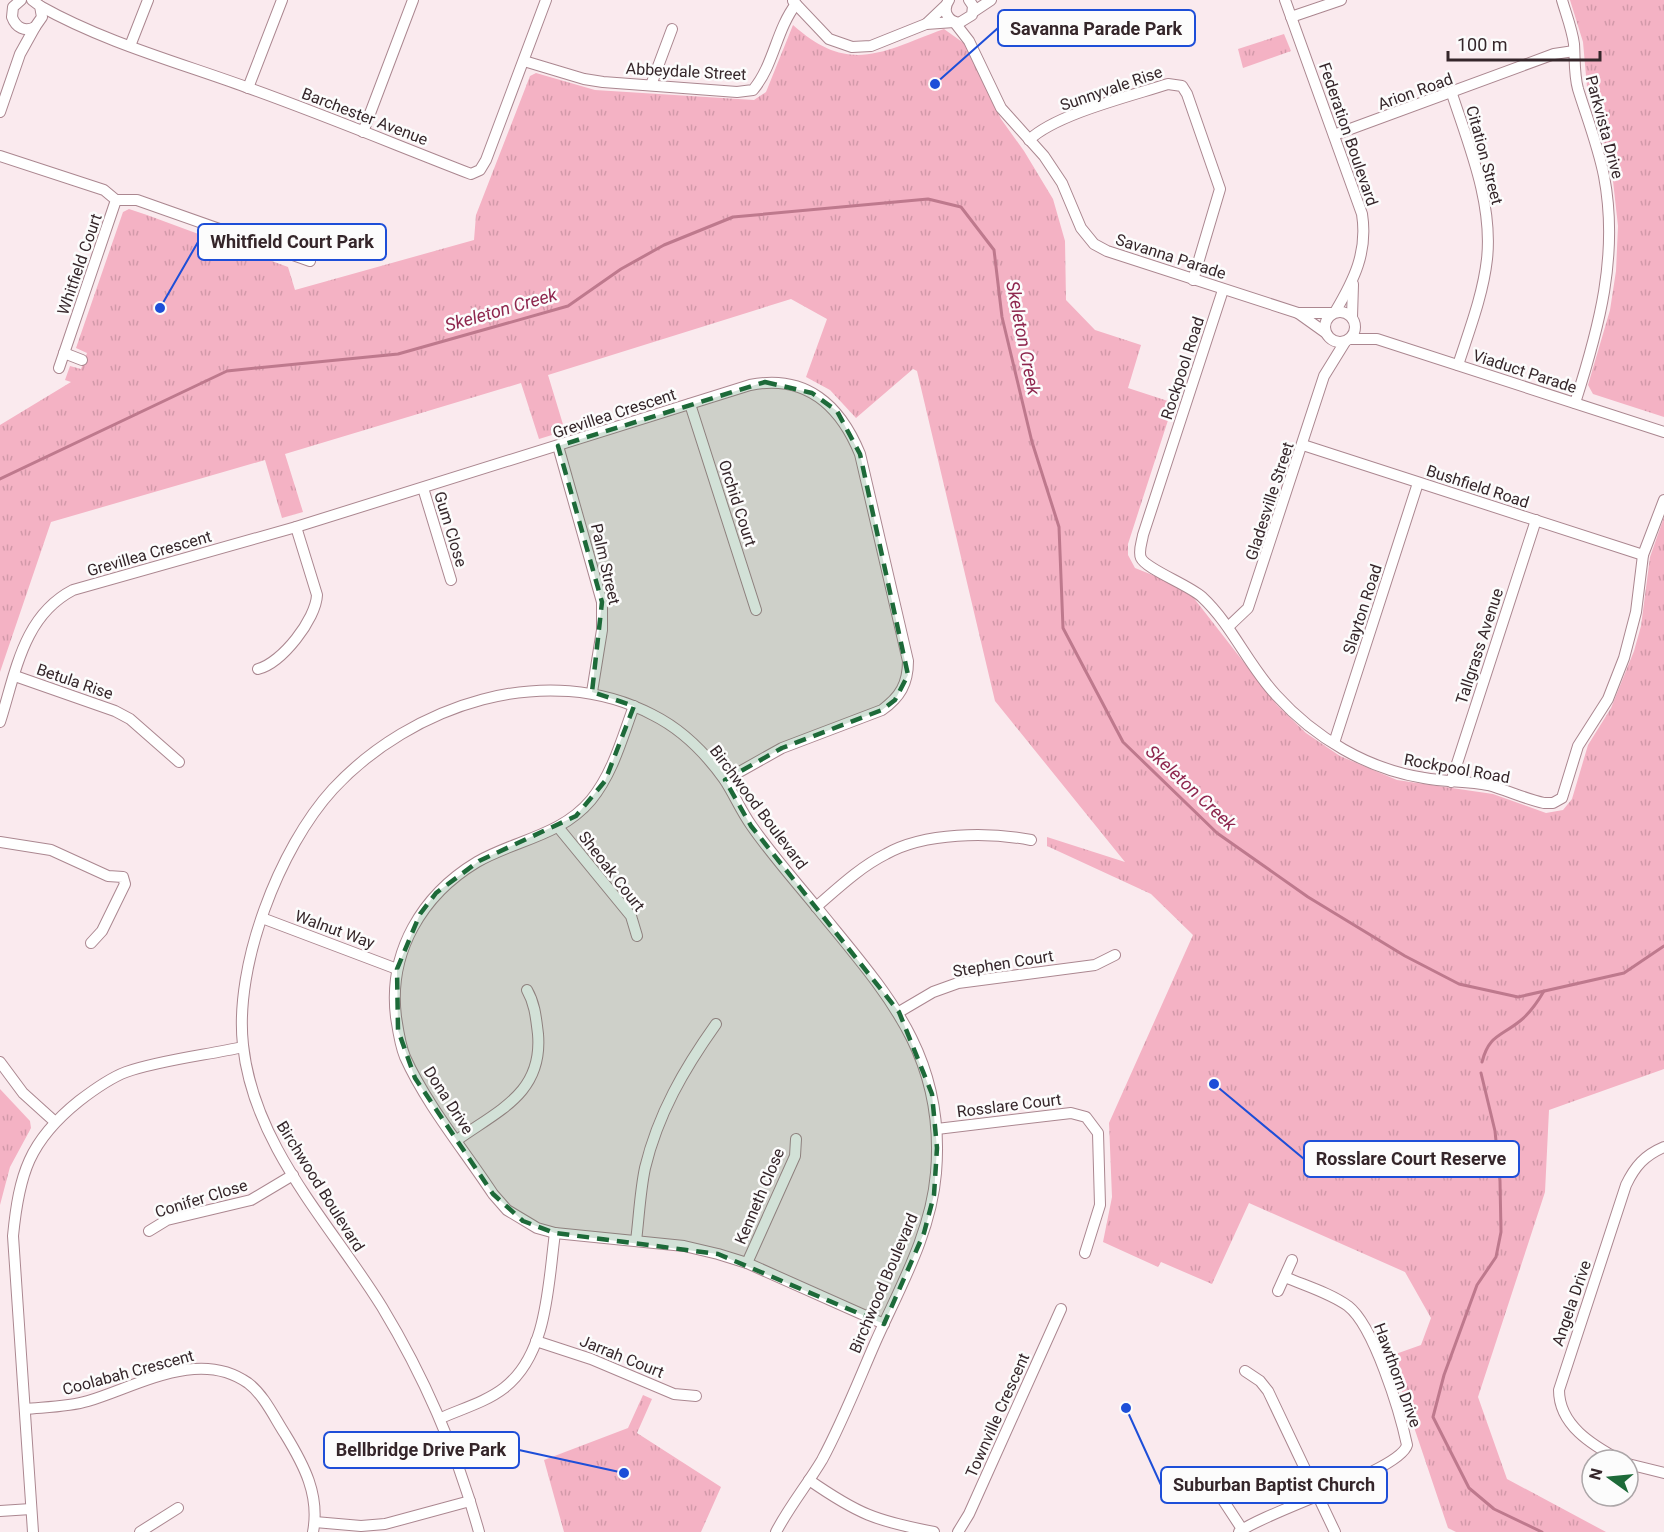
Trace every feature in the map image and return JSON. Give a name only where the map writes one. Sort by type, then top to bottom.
[{"type":"street","points":[[20,54],[17,26],[12,12],[21,0]]},
{"type":"street","points":[[130,46],[148,0]]},
{"type":"street","points":[[248,88],[282,0]]},
{"type":"street","points":[[363,132],[413,0]]},
{"type":"street","name":"Barchester Avenue","points":[[35,2],[68,22],[471,174],[480,170],[486,160],[546,0]]},
{"type":"street","points":[[969,0],[971,15]]},
{"type":"street","points":[[794,2],[829,39],[852,47],[871,46],[926,24],[963,23],[991,0]]},
{"type":"street","name":"Federation Boulevard","points":[[1285,0],[1362,213],[1363,252],[1354,281],[1334,313]]},
{"type":"street","points":[[1291,17],[1341,0]]},
{"type":"street","name":"Parkvista Drive","points":[[1562,0],[1570,26],[1578,88],[1604,175],[1609,235],[1608,275],[1601,316],[1575,403]]},
{"type":"street","points":[[926,24],[948,1]]},
{"type":"street","name":"Savanna Parade","points":[[948,1],[947,15],[969,40],[1001,108],[1062,183],[1081,228],[1094,244],[1107,251],[1298,313],[1334,313]]},
{"type":"street","points":[[0,112],[20,54],[42,17],[35,2]]},
{"type":"street","name":"Abbeydale Street","points":[[524,61],[584,79],[737,92],[753,90],[760,81],[784,20],[794,2]]},
{"type":"street","name":"Savanna Parade","points":[[969,40],[971,15]]},
{"type":"street","name":"Barchester Avenue","points":[[17,26],[26,29],[37,25],[68,22]]},
{"type":"street","points":[[651,85],[672,29]]},
{"type":"street","name":"Arion Road","points":[[1334,135],[1452,94],[1554,54],[1574,51]]},
{"type":"street","name":"Sunnyvale Rise","points":[[1029,140],[1037,132],[1069,117],[1168,84],[1182,86],[1187,94],[1220,189],[1193,280]]},
{"type":"street","name":"Citation Street","points":[[1452,94],[1484,197],[1487,235],[1487,257],[1483,283],[1458,365]]},
{"type":"street","name":"Whitfield Court","points":[[0,156],[104,190],[116,200],[59,368]]},
{"type":"street","points":[[116,200],[137,200],[310,261]]},
{"type":"street","name":"Federation Boulevard","points":[[1353,318],[1354,281]]},
{"type":"street","name":"Rockpool Road","points":[[1223,290],[1140,551],[1144,562],[1150,567],[1201,596],[1228,627],[1274,694],[1298,718],[1351,754],[1385,769],[1451,782],[1485,785],[1544,803],[1553,803],[1562,798],[1578,746],[1608,699],[1624,658],[1636,612],[1643,555],[1664,500]]},
{"type":"street","points":[[1344,312],[1353,318],[1355,330],[1348,340],[1336,342],[1327,335],[1325,322],[1334,313],[1344,312]]},
{"type":"street","name":"Savanna Parade","points":[[1298,313],[1327,335]]},
{"type":"street","name":"Viaduct Parade","points":[[1353,318],[1377,339]]},
{"type":"street","name":"Gladesville Street","points":[[1228,627],[1248,608],[1324,376],[1327,335]]},
{"type":"street","name":"Viaduct Parade","points":[[1348,340],[1377,339],[1664,432]]},
{"type":"street","name":"Gladesville Street","points":[[1324,376],[1348,340]]},
{"type":"street","points":[[64,353],[82,360]]},
{"type":"street","name":"Grevillea Crescent","points":[[0,722],[32,627],[57,599],[73,590],[423,488],[765,382],[779,383],[812,393],[837,411],[850,429],[860,454],[908,661],[908,675],[904,688],[896,700],[882,710],[782,748],[725,780]]},
{"type":"street","name":"Orchid Court","points":[[690,404],[756,610]]},
{"type":"street","name":"Bushfield Road","points":[[1303,445],[1643,555]]},
{"type":"street","name":"Palm Street","points":[[558,446],[602,602],[603,630],[592,692]]},
{"type":"street","name":"Slayton Road","points":[[1335,743],[1418,483]]},
{"type":"street","name":"Gum Close","points":[[423,488],[451,580]]},
{"type":"street","name":"Tallgrass Avenue","points":[[1451,782],[1536,520]]},
{"type":"street","points":[[258,669],[272,663],[308,625],[316,606],[317,595],[296,526]]},
{"type":"street","name":"Betula Rise","points":[[15,676],[115,711],[130,720],[179,762]]},
{"type":"street","name":"Birchwood Boulevard","points":[[479,1532],[441,1418],[412,1357],[378,1301],[269,1137],[256,1104],[243,1047],[241,1011],[246,978],[262,918],[288,854],[306,823],[331,791],[382,746],[408,730],[499,695],[532,689],[592,692],[634,706],[673,726],[705,756],[725,780],[751,826],[899,1011],[924,1064],[932,1094],[937,1129],[934,1195],[924,1233],[830,1444],[776,1532]]},
{"type":"street","name":"Dona Drive","points":[[634,706],[605,781],[576,816],[558,827],[479,861],[455,876],[436,893],[420,914],[409,933],[398,969],[395,1004],[404,1054],[415,1078],[493,1194],[523,1221],[555,1233],[684,1246],[747,1263],[884,1324]]},
{"type":"street","name":"Sheoak Court","points":[[558,827],[631,916],[637,936]]},
{"type":"street","points":[[816,907],[887,852],[925,841],[987,833],[1031,840]]},
{"type":"street","points":[[0,842],[51,850],[108,876],[123,877],[125,884],[102,931],[91,943]]},
{"type":"street","name":"Walnut Way","points":[[262,918],[398,969]]},
{"type":"street","name":"Stephen Court","points":[[899,1011],[958,983],[1095,965],[1115,955]]},
{"type":"street","points":[[457,1140],[518,1097],[533,1076],[539,1051],[535,1008],[526,990]]},
{"type":"street","points":[[636,1241],[645,1170],[654,1136],[669,1098],[686,1067],[716,1024]]},
{"type":"street","points":[[33,1532],[13,1236],[17,1196],[22,1176],[36,1147],[54,1121],[90,1093],[125,1073],[243,1047]]},
{"type":"street","points":[[0,1062],[22,1093],[54,1121]]},
{"type":"street","name":"Rosslare Court","points":[[937,1129],[1071,1113],[1092,1121],[1098,1133],[1100,1204],[1085,1253]]},
{"type":"street","name":"Kenneth Close","points":[[747,1263],[795,1156],[796,1139]]},
{"type":"street","name":"Angela Drive","points":[[1603,1448],[1570,1425],[1563,1413],[1559,1390],[1626,1185],[1636,1166],[1651,1153],[1664,1147]]},
{"type":"street","name":"Conifer Close","points":[[149,1231],[167,1221],[251,1200],[293,1175]]},
{"type":"street","points":[[441,1418],[502,1390],[522,1370],[536,1341],[547,1295],[555,1233]]},
{"type":"street","points":[[1278,1291],[1292,1260]]},
{"type":"street","name":"Hawthorn Drive","points":[[1240,1531],[1398,1458],[1407,1446],[1374,1342],[1366,1325],[1337,1299],[1285,1277]]},
{"type":"street","name":"Townville Crescent","points":[[958,1532],[969,1514],[1061,1309]]},
{"type":"street","name":"Jarrah Court","points":[[536,1341],[608,1365],[674,1394],[696,1396]]},
{"type":"street","name":"Coolabah Crescent","points":[[25,1409],[85,1402],[190,1368],[221,1370],[249,1384],[262,1398],[303,1464],[312,1491],[314,1527]]},
{"type":"street","points":[[1245,1371],[1260,1381],[1268,1391],[1335,1532]]},
{"type":"street","points":[[1640,1467],[1664,1473]]},
{"type":"street","points":[[809,1480],[864,1515],[883,1522],[934,1532]]},
{"type":"street","points":[[1196,1483],[1221,1497],[1240,1531]]},
{"type":"street","points":[[314,1527],[386,1524],[470,1501]]},
{"type":"street","points":[[140,1532],[178,1508]]},
{"type":"street","points":[[0,1512],[31,1509]]},
{"type":"highlighted area","points":[[765,382],[812,393],[837,411],[860,454],[908,675],[895,700],[882,710],[782,748],[725,780],[751,826],[899,1012],[932,1094],[937,1148],[934,1195],[924,1233],[884,1324],[718,1254],[555,1233],[523,1221],[493,1194],[415,1078],[398,1030],[397,969],[420,914],[436,893],[479,861],[576,816],[605,781],[634,706],[592,692],[602,602],[558,446]]},
{"type":"green space","points":[[1570,0],[1664,0],[1664,417],[1593,394],[1588,385],[1610,310],[1616,271],[1618,226],[1612,172],[1587,87],[1583,42]]},
{"type":"green space","points":[[793,25],[813,41],[832,50],[850,54],[884,51],[944,29],[965,44],[1001,119],[1024,151],[1053,199],[1065,241],[1066,300],[1095,330],[1141,345],[1128,388],[1174,403],[1172,407],[1167,406],[1165,412],[1170,414],[1128,544],[1128,555],[1135,568],[1160,578],[1193,597],[1277,705],[1306,733],[1340,756],[1397,780],[1493,794],[1546,813],[1563,810],[1572,799],[1588,745],[1611,708],[1634,651],[1641,626],[1650,557],[1664,517],[1664,1069],[1549,1110],[1545,1192],[1478,1397],[1507,1479],[1606,1532],[1456,1532],[1448,1528],[1390,1356],[1421,1345],[1431,1318],[1405,1272],[1249,1203],[1212,1284],[1161,1262],[1158,1267],[1103,1242],[1112,1197],[1109,1123],[1193,935],[1151,894],[1047,846],[1047,837],[1125,862],[995,701],[917,371],[913,369],[856,418],[830,390],[806,377],[827,319],[791,299],[548,375],[565,431],[539,439],[521,383],[285,454],[303,512],[282,518],[265,460],[51,522],[0,672],[0,425],[71,382],[65,380],[70,366],[81,369],[87,353],[76,348],[123,212],[129,209],[147,215],[288,267],[295,290],[474,240],[476,215],[530,76],[536,73],[595,90],[754,100],[766,92]]},
{"type":"green space","points":[[1284,34],[1291,51],[1243,68],[1238,49]]},
{"type":"green space","points":[[0,1089],[30,1121],[31,1128],[10,1167],[0,1205]]},
{"type":"green space","points":[[643,1395],[652,1399],[637,1433],[721,1487],[701,1532],[564,1532],[544,1460],[628,1428]]},
{"type":"waterway","name":"Skeleton Creek","points":[[0,479],[227,371],[398,354],[568,306],[621,269],[664,245],[733,217],[928,199],[961,207],[994,250],[1002,317],[1032,442],[1059,527],[1063,628],[1123,742],[1217,833],[1308,897],[1405,956],[1459,984],[1518,997],[1624,973],[1664,946]]},
{"type":"waterway","points":[[1482,1062],[1492,1041],[1524,1018],[1544,991]]},
{"type":"waterway","points":[[1481,1073],[1495,1131],[1500,1181],[1501,1232],[1496,1257],[1477,1285],[1444,1375],[1433,1417],[1469,1488],[1494,1509],[1542,1532]]},
{"type":"place","name":"Savanna Parade Park","points":[[935,84]]},
{"type":"place","name":"Whitfield Court Park","points":[[160,308]]},
{"type":"place","name":"Rosslare Court Reserve","points":[[1214,1084]]},
{"type":"place","name":"Suburban Baptist Church","points":[[1126,1408]]},
{"type":"place","name":"Bellbridge Drive Park","points":[[624,1473]]}]
